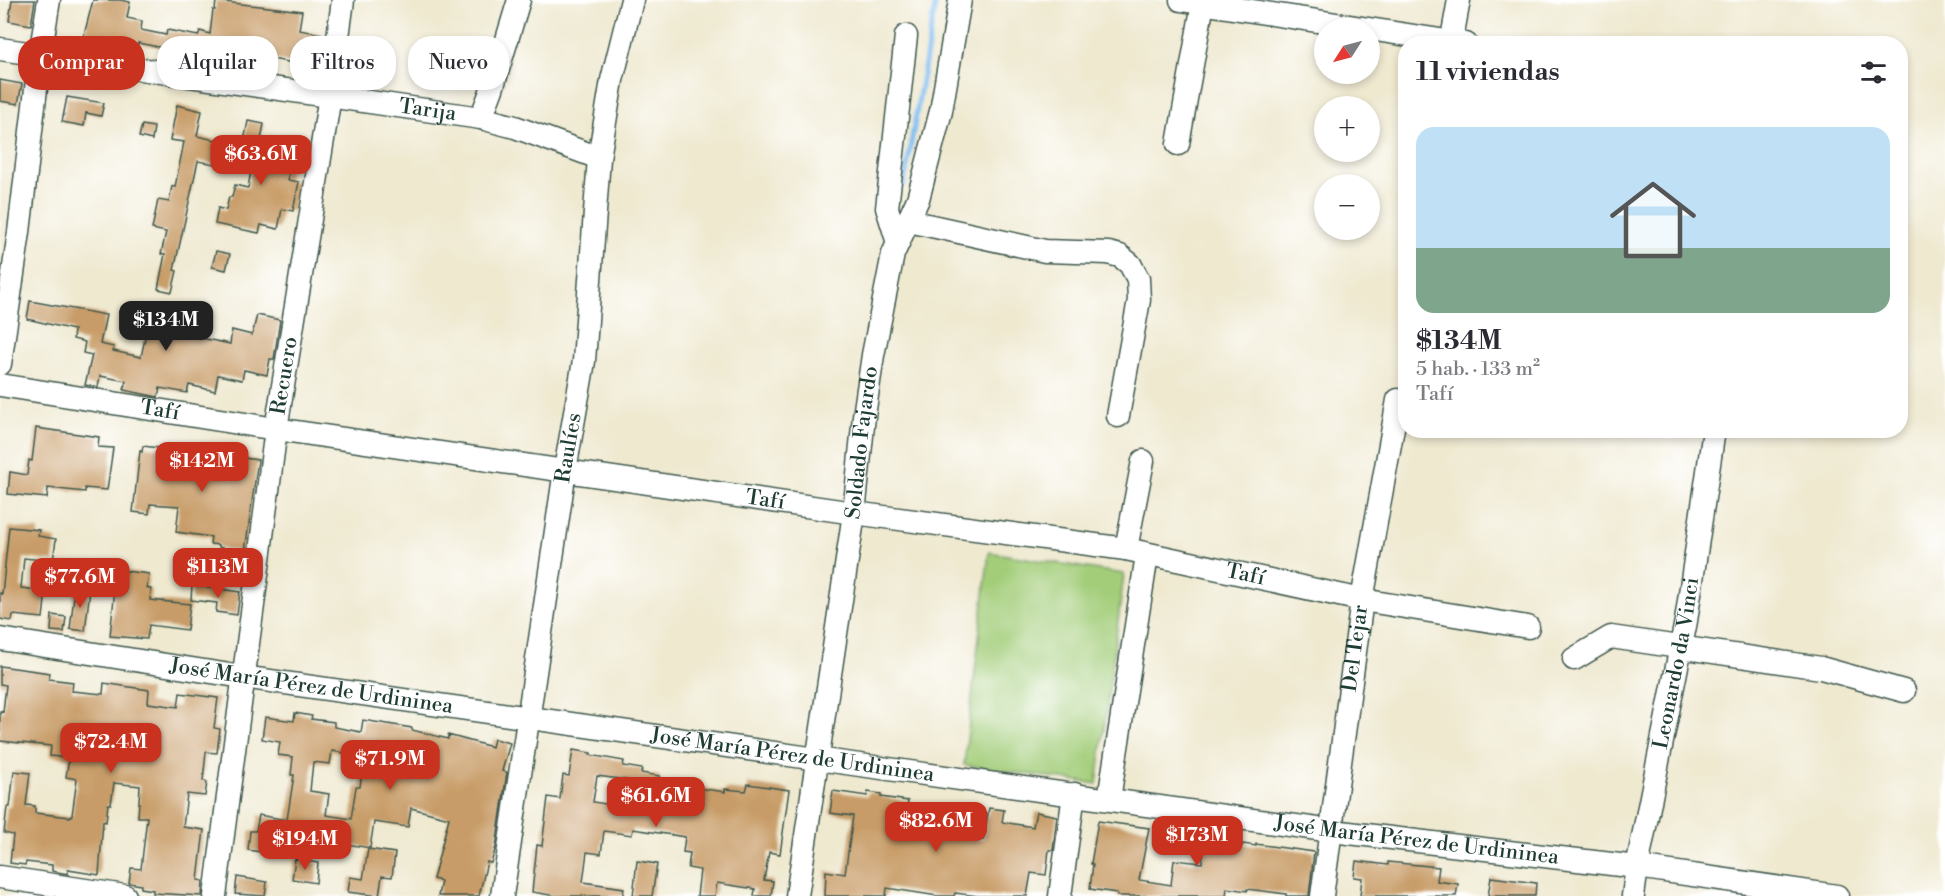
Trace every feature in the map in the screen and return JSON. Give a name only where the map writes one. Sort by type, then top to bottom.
[{"type":"street","points":[[43,36],[49,0]]},
{"type":"street","name":"Recuero","points":[[216,896],[276,429],[330,96],[343,0]]},
{"type":"street","points":[[481,118],[519,0]]},
{"type":"street","name":"Raulíes","points":[[502,896],[565,470],[584,361],[599,158],[612,80],[632,0]]},
{"type":"street","name":"Soldado Fajardo","points":[[797,896],[854,513],[873,355],[893,254],[918,199],[940,111],[960,0]]},
{"type":"street","points":[[1456,36],[1459,0]]},
{"type":"street","points":[[1178,144],[1192,2],[1294,8],[1424,36]]},
{"type":"street","points":[[898,243],[887,208],[906,36]]},
{"type":"street","name":"Tarija","points":[[0,49],[18,52]]},
{"type":"street","name":"Tarija","points":[[145,70],[481,118],[515,127],[599,158]]},
{"type":"street","points":[[0,364],[36,90]]},
{"type":"street","points":[[909,221],[1045,251],[1108,253],[1120,256],[1130,264],[1138,279],[1139,300],[1118,416]]},
{"type":"street","name":"Tafí","points":[[0,385],[276,429],[1136,552],[1362,600],[1528,627]]},
{"type":"street","name":"Del Tejar","points":[[1322,896],[1362,600],[1398,400]]},
{"type":"street","name":"Leonardo da Vinci","points":[[1633,896],[1680,647],[1713,438]]},
{"type":"street","points":[[1109,799],[1136,552],[1143,461]]},
{"type":"street","points":[[1574,659],[1611,637],[1821,668],[1904,691]]},
{"type":"street","name":"José María Pérez de Urdininea","points":[[0,639],[243,677],[817,759],[1332,831],[1637,867],[1838,896]]},
{"type":"street","points":[[1060,896],[1074,794]]},
{"type":"street","points":[[0,877],[125,896]]},
{"type":"green space","points":[[989,552],[1124,574],[1097,784],[964,765]]},
{"type":"building","points":[[12,0],[35,0],[31,25],[9,21]]},
{"type":"building","points":[[93,0],[120,0],[130,2],[127,18],[142,21],[141,30],[166,35],[167,30],[198,36],[157,36],[157,47],[145,44],[145,36],[84,36]]},
{"type":"building","points":[[216,1],[302,11],[299,30],[322,34],[322,36],[290,36],[290,62],[278,60],[278,36],[198,36],[200,31],[210,34]]},
{"type":"building","points":[[0,80],[18,83],[18,90],[21,90],[18,104],[0,101]]},
{"type":"building","points":[[67,97],[104,103],[101,116],[86,113],[84,126],[62,122]]},
{"type":"building","points":[[177,105],[202,111],[197,136],[225,142],[220,165],[198,161],[174,270],[177,271],[172,292],[158,289],[165,254],[161,254],[166,232],[152,229],[158,200],[169,202],[172,186],[175,187],[184,142],[170,140]]},
{"type":"building","points":[[248,121],[264,124],[261,140],[272,143],[271,146],[292,150],[288,180],[299,182],[293,211],[282,209],[278,229],[261,225],[259,233],[215,224],[218,208],[226,210],[235,185],[248,188],[253,159],[241,156]]},
{"type":"building","points":[[142,125],[154,127],[152,140],[139,137]]},
{"type":"building","points":[[216,251],[230,254],[226,270],[212,267]]},
{"type":"building","points":[[30,301],[106,315],[100,344],[114,347],[113,351],[141,357],[148,324],[178,330],[180,322],[198,326],[196,337],[230,344],[232,330],[252,335],[257,315],[280,320],[274,359],[270,359],[267,375],[244,370],[242,380],[218,375],[215,391],[189,385],[187,393],[160,388],[158,397],[124,390],[126,381],[100,376],[98,387],[85,385],[92,355],[83,353],[85,342],[73,339],[74,330],[27,319]]},
{"type":"building","points":[[36,428],[99,437],[98,447],[113,448],[107,490],[85,488],[85,492],[48,488],[47,498],[8,494],[10,472],[27,475],[29,460],[32,461]]},
{"type":"building","points":[[195,443],[231,450],[230,456],[258,460],[245,551],[225,549],[219,545],[210,544],[211,537],[176,532],[179,506],[150,504],[149,514],[133,512],[140,451],[142,452],[143,446],[159,448],[157,466],[191,470]]},
{"type":"building","points":[[9,527],[39,530],[38,536],[56,539],[53,561],[24,558],[21,588],[46,591],[43,618],[13,615],[12,621],[0,619],[0,593],[2,594]]},
{"type":"building","points":[[117,570],[149,574],[147,588],[151,589],[150,600],[190,604],[187,630],[149,625],[147,639],[110,636]]},
{"type":"building","points":[[192,585],[240,592],[237,615],[216,612],[217,603],[191,600]]},
{"type":"building","points":[[75,588],[90,590],[85,631],[70,629]]},
{"type":"building","points":[[52,615],[66,617],[64,632],[51,631]]},
{"type":"building","points":[[0,666],[50,673],[49,679],[73,682],[72,691],[103,694],[104,683],[149,690],[148,703],[178,707],[180,693],[218,698],[214,728],[220,729],[217,753],[206,752],[203,781],[207,782],[205,796],[187,794],[183,827],[204,830],[198,880],[203,881],[202,896],[153,893],[153,890],[141,888],[141,885],[129,883],[131,868],[141,869],[147,817],[138,817],[140,786],[114,783],[106,822],[103,821],[99,875],[68,870],[68,874],[52,871],[52,865],[10,863],[13,835],[4,833],[14,771],[30,773],[26,805],[35,806],[35,813],[70,817],[77,779],[66,777],[69,758],[50,756],[51,746],[0,741],[0,711],[3,712],[6,685],[0,684]]},
{"type":"building","points":[[295,713],[312,716],[311,719],[334,722],[334,727],[361,732],[363,720],[412,728],[412,730],[448,739],[448,735],[492,747],[494,739],[510,743],[502,771],[507,772],[496,847],[491,863],[487,862],[479,896],[438,896],[441,881],[433,879],[449,818],[411,808],[408,827],[374,822],[370,848],[334,842],[336,832],[292,827],[288,856],[248,850],[250,831],[256,831],[259,815],[287,820],[294,775],[291,775],[293,757],[278,755],[280,742],[262,739],[265,717],[294,721]],"holes":[[[332,751],[364,756],[360,787],[356,787],[351,819],[326,815],[329,794],[310,791],[313,762],[330,764]]]},
{"type":"building","points":[[573,750],[624,761],[623,766],[642,769],[641,773],[660,776],[655,804],[696,809],[698,788],[725,792],[725,789],[746,791],[748,784],[789,790],[780,854],[769,852],[764,880],[773,881],[771,896],[754,896],[755,889],[717,883],[715,896],[697,896],[700,870],[688,868],[690,853],[683,852],[685,837],[633,829],[632,835],[604,831],[601,854],[587,852],[583,882],[624,888],[623,896],[556,896],[532,892],[537,845],[542,846],[548,797],[560,799],[563,775],[569,776]],"holes":[[[597,776],[627,780],[623,807],[593,802]]]},
{"type":"building","points":[[833,791],[867,796],[868,792],[881,794],[881,797],[908,801],[904,824],[927,827],[927,831],[983,840],[989,808],[1004,810],[1002,822],[1033,827],[1036,812],[1057,816],[1053,850],[1049,850],[1046,875],[1031,873],[1027,896],[978,896],[955,893],[954,896],[938,896],[887,888],[886,896],[825,896],[826,871],[845,874],[853,816],[830,813]]},
{"type":"building","points":[[1098,821],[1149,828],[1139,880],[1171,885],[1174,860],[1202,863],[1205,841],[1242,846],[1243,844],[1256,846],[1256,844],[1314,852],[1309,896],[1286,896],[1286,894],[1227,888],[1226,896],[1117,896],[1117,893],[1090,889],[1093,864],[1091,864]]},
{"type":"building","points":[[368,849],[395,853],[392,877],[382,876],[379,896],[348,892],[350,877],[363,879]]},
{"type":"building","points":[[295,859],[318,863],[316,883],[292,879]]},
{"type":"building","points":[[637,861],[657,864],[652,896],[633,896]]},
{"type":"building","points":[[1356,861],[1439,867],[1437,881],[1458,884],[1456,896],[1360,896],[1362,878],[1354,877]]},
{"type":"building","points":[[237,877],[267,882],[265,896],[235,894]]},
{"type":"building","points":[[1491,877],[1536,883],[1535,896],[1488,896]]},
{"type":"waterway","points":[[904,184],[936,0]]}]
